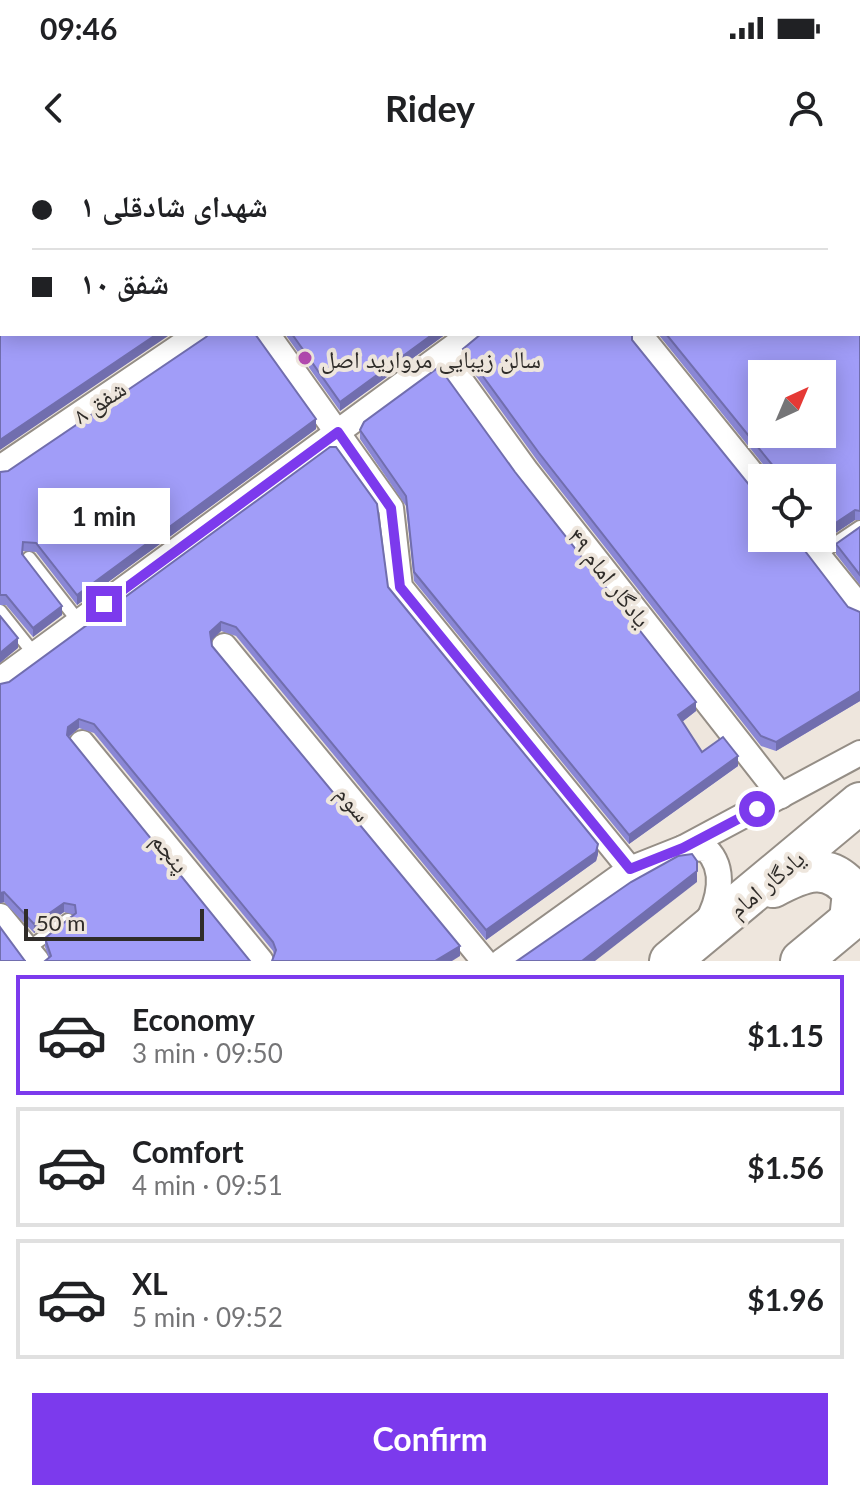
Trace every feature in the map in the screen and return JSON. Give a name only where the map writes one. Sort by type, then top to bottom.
[{"type":"main road","name":"یادگار امام","points":[[684,950],[860,803]]},
{"type":"main road","points":[[747,900],[807,870],[834,874],[853,892],[855,916],[801,961]]},
{"type":"street","name":"شفق ۸","points":[[0,468],[195,336]]},
{"type":"street","points":[[268,336],[391,508],[400,587],[630,869]]},
{"type":"street","points":[[0,680],[468,336]]},
{"type":"street","points":[[644,340],[748,469]]},
{"type":"street","name":"یادگار امام ۴۹","points":[[443,356],[527,472],[781,796]]},
{"type":"street","points":[[816,552],[860,607]]},
{"type":"street","name":"سوم","points":[[224,646],[484,961]]},
{"type":"street","name":"پنجم","points":[[82,743],[261,961]]},
{"type":"street","points":[[502,961],[630,869],[683,848],[860,753]]},
{"type":"street","points":[[683,848],[706,849],[715,857],[719,873],[715,909],[684,950]]},
{"type":"street","points":[[0,916],[32,955]]},
{"type":"lane","points":[[836,536],[860,527]]},
{"type":"lane","points":[[29,558],[79,622]]},
{"type":"lane","points":[[0,611],[35,655]]},
{"type":"lane","points":[[32,955],[68,920]]},
{"type":"building","points":[[0,336],[154,336],[0,440]]},
{"type":"building","points":[[256,336],[316,419],[77,595],[36,543],[23,542],[22,554],[62,606],[33,628],[6,595],[0,595],[0,472],[8,471],[206,337]]},
{"type":"building","points":[[293,336],[430,336],[340,402]]},
{"type":"building","points":[[479,336],[632,336],[632,340],[748,484],[748,552],[806,552],[848,607],[860,612],[860,691],[776,742],[761,736],[539,453],[463,349]]},
{"type":"building","points":[[668,336],[860,336],[860,511],[855,510],[836,523],[836,464],[772,464],[759,448],[836,448],[836,360],[748,360],[748,435]]},
{"type":"building","points":[[439,367],[515,472],[696,702],[678,715],[702,752],[723,737],[738,756],[629,835],[414,572],[406,496],[360,430],[364,422]]},
{"type":"building","points":[[330,447],[336,447],[377,504],[388,587],[598,844],[596,852],[486,930],[236,627],[221,622],[210,632],[212,646],[460,946],[435,961],[272,961],[276,950],[273,942],[94,724],[79,719],[68,727],[67,735],[250,961],[45,961],[51,956],[45,938],[76,913],[75,905],[64,903],[34,924],[4,892],[0,893],[0,684],[9,682]]},
{"type":"building","points":[[860,527],[860,575],[836,544]]},
{"type":"building","points":[[0,616],[18,638],[0,653]]},
{"type":"building","points":[[692,854],[697,861],[697,871],[582,961],[517,961],[631,882],[678,856]]},
{"type":"building","points":[[0,927],[25,961],[0,961]]},
{"type":"place","name":"سالن زیبایی مروارید اصل","points":[[305,358]]},
{"type":"route","points":[[104,604],[338,432],[391,508],[400,587],[630,869],[683,848],[757,809]]}]
